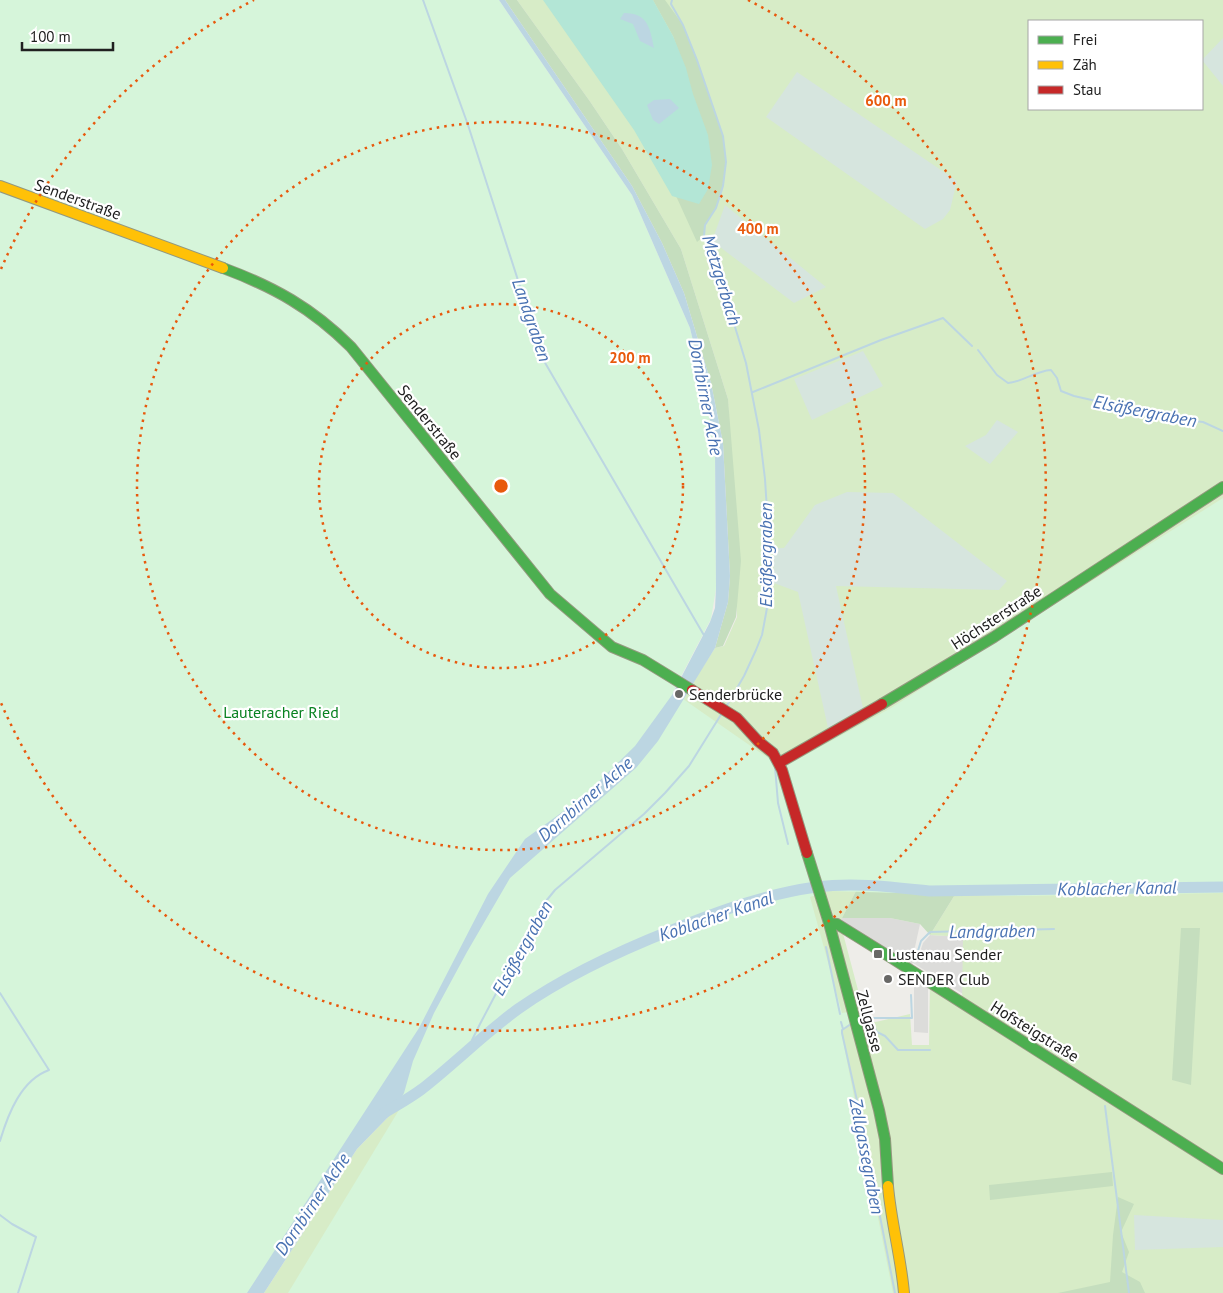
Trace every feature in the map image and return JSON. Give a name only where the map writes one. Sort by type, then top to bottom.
[{"type":"main road","name":"Senderstraße","points":[[0,186],[252,279],[281,291],[309,308],[334,329],[351,347],[550,594],[612,646],[643,660],[729,712],[773,753],[779,763]]},
{"type":"main road","name":"Höchsterstraße","points":[[779,763],[911,688],[994,637],[1223,487]]},
{"type":"main road","name":"Zellgasse","points":[[779,763],[829,923],[879,1110],[885,1140],[889,1199],[902,1268],[904,1293]]},
{"type":"main road","name":"Hofsteigstraße","points":[[829,923],[837,924],[1223,1169]]},
{"type":"shaded area","points":[[1223,38],[1223,86],[1203,61]]},
{"type":"shaded area","points":[[797,72],[957,181],[950,210],[943,219],[925,229],[766,117]]},
{"type":"shaded area","points":[[725,205],[826,287],[794,303],[712,241]]},
{"type":"shaded area","points":[[863,351],[883,386],[812,420],[794,379]]},
{"type":"shaded area","points":[[997,420],[1018,432],[990,464],[965,446],[986,435]]},
{"type":"shaded area","points":[[847,492],[893,493],[1007,581],[999,590],[836,586],[863,708],[828,728],[798,592],[774,583],[773,548],[784,548],[815,505]]},
{"type":"shaded area","points":[[842,918],[890,918],[920,924],[913,956],[918,958],[923,943],[930,935],[963,937],[963,994],[913,963],[910,967],[840,922]]},
{"type":"shaded area","points":[[914,980],[928,987],[928,1033],[914,1032]]},
{"type":"shaded area","points":[[1134,1215],[1223,1220],[1223,1247],[1135,1250]]},
{"type":"green space","name":"Lauteracher Ried","points":[[0,0],[499,0],[632,195],[690,328],[704,387],[715,448],[716,589],[711,619],[673,692],[771,760],[791,763],[891,708],[1223,498],[1223,893],[1008,896],[828,891],[810,897],[842,1013],[848,1012],[851,1022],[841,1031],[893,1293],[288,1293],[399,1110],[390,1101],[252,1293],[0,1293]]},
{"type":"green space","points":[[505,0],[517,0],[589,100],[622,149],[681,249],[728,399],[741,561],[736,617],[723,646],[715,648],[728,602],[730,576],[723,443],[711,383],[684,293],[662,243],[632,186]]},
{"type":"green space","points":[[517,0],[1223,0],[1223,485],[1087,573],[782,764],[1123,557],[1223,493],[1223,883],[857,889],[840,922],[867,1024],[910,1014],[912,1045],[929,1045],[930,986],[962,1006],[963,937],[930,935],[956,893],[1223,891],[1223,1293],[264,1293],[357,1149],[393,1112],[404,1093],[681,701],[715,648],[724,646],[737,617],[728,399],[681,249],[622,149]]},
{"type":"green space","points":[[543,0],[653,0],[673,36],[686,68],[708,135],[712,165],[708,189],[699,204],[672,196],[634,130]]},
{"type":"green space","points":[[653,0],[665,0],[683,25],[723,136],[726,162],[723,186],[716,208],[705,225],[704,236],[697,242],[666,174],[689,81],[673,36]]},
{"type":"green space","points":[[857,889],[956,893],[930,935],[920,924],[890,918],[842,918]]},
{"type":"green space","points":[[1181,928],[1200,928],[1191,1085],[1172,1080]]},
{"type":"green space","points":[[1112,1172],[1113,1186],[990,1200],[989,1185]]},
{"type":"green space","points":[[1118,1197],[1134,1204],[1121,1232],[1129,1252],[1122,1272],[1140,1282],[1145,1293],[1058,1293],[1110,1282]]},
{"type":"water","name":"Dornbirner Ache","points":[[499,0],[505,0],[632,186],[662,243],[684,293],[711,383],[723,443],[730,576],[728,602],[715,648],[658,741],[636,768],[510,878],[434,1013],[413,1061],[404,1093],[393,1112],[357,1149],[264,1293],[247,1293],[419,1028],[488,894],[525,839],[583,797],[635,746],[672,695],[710,622],[715,608],[715,448],[704,387],[690,328],[632,195]]},
{"type":"water","points":[[624,13],[643,19],[649,28],[654,48],[640,41],[633,24],[620,19]]},
{"type":"water","points":[[670,99],[679,108],[659,124],[653,120],[647,105],[654,100]]},
{"type":"waterway","name":"Landgraben","points":[[423,0],[468,125],[544,361],[705,637]]},
{"type":"waterway","name":"Metzgerbach","points":[[672,0],[671,4],[683,25],[697,60],[723,136],[726,162],[723,186],[716,208],[705,225],[704,236],[721,281],[746,363],[759,430],[765,479],[768,526],[767,608],[762,635],[756,650],[726,707]]},
{"type":"waterway","name":"Elsäßergraben","points":[[753,392],[881,340],[943,318],[972,346]]},
{"type":"waterway","name":"Elsäßergraben","points":[[978,350],[997,375],[1008,383],[1051,370],[1057,378],[1061,391],[1074,396],[1176,419],[1203,422],[1223,431]]},
{"type":"waterway","name":"Elsäßergraben","points":[[473,1046],[472,1040],[542,906],[555,890],[644,814],[665,793],[689,766],[722,713]]},
{"type":"waterway","points":[[775,767],[778,803],[788,844]]},
{"type":"waterway","name":"Koblacher Kanal","points":[[384,1113],[422,1089],[505,1019],[554,986],[593,965],[652,938],[707,916],[779,894],[816,887],[844,885],[929,891],[1223,887]]},
{"type":"waterway","name":"Landgraben","points":[[916,957],[921,941],[930,932],[1054,929]]},
{"type":"waterway","points":[[826,947],[840,1014]]},
{"type":"waterway","points":[[0,993],[49,1070],[39,1075],[23,1090],[7,1120],[0,1141]]},
{"type":"waterway","name":"Landgraben","points":[[864,1018],[912,1018],[911,995]]},
{"type":"waterway","points":[[863,1018],[873,1025],[877,1032],[885,1036],[898,1050],[930,1050]]},
{"type":"waterway","name":"Zellgassegraben","points":[[841,1022],[843,1029]]},
{"type":"waterway","name":"Zellgassegraben","points":[[851,1024],[842,1030],[842,1033],[895,1293]]},
{"type":"waterway","points":[[1105,1106],[1129,1293]]},
{"type":"waterway","points":[[0,1215],[36,1237],[18,1293]]},
{"type":"traffic: fast","points":[[223,268],[276,291],[307,310],[336,333],[351,347],[550,594],[612,647],[643,660],[692,690]]},
{"type":"traffic: fast","points":[[882,704],[994,637],[1223,487]]},
{"type":"traffic: fast","points":[[807,853],[829,923],[879,1110],[885,1139],[888,1186]]},
{"type":"traffic: fast","points":[[829,923],[837,924],[890,957],[1223,1169]]},
{"type":"traffic: slow","points":[[0,186],[223,268]]},
{"type":"traffic: slow","points":[[888,1186],[904,1293]]},
{"type":"traffic: jam","points":[[692,690],[737,718],[758,741],[773,753],[782,770],[807,853]]},
{"type":"traffic: jam","points":[[779,763],[882,704]]},
{"type":"place","name":"Senderbrücke","points":[[679,694]]},
{"type":"place","name":"Lustenau Sender","points":[[878,954]]},
{"type":"place","name":"SENDER Club","points":[[888,979]]}]
